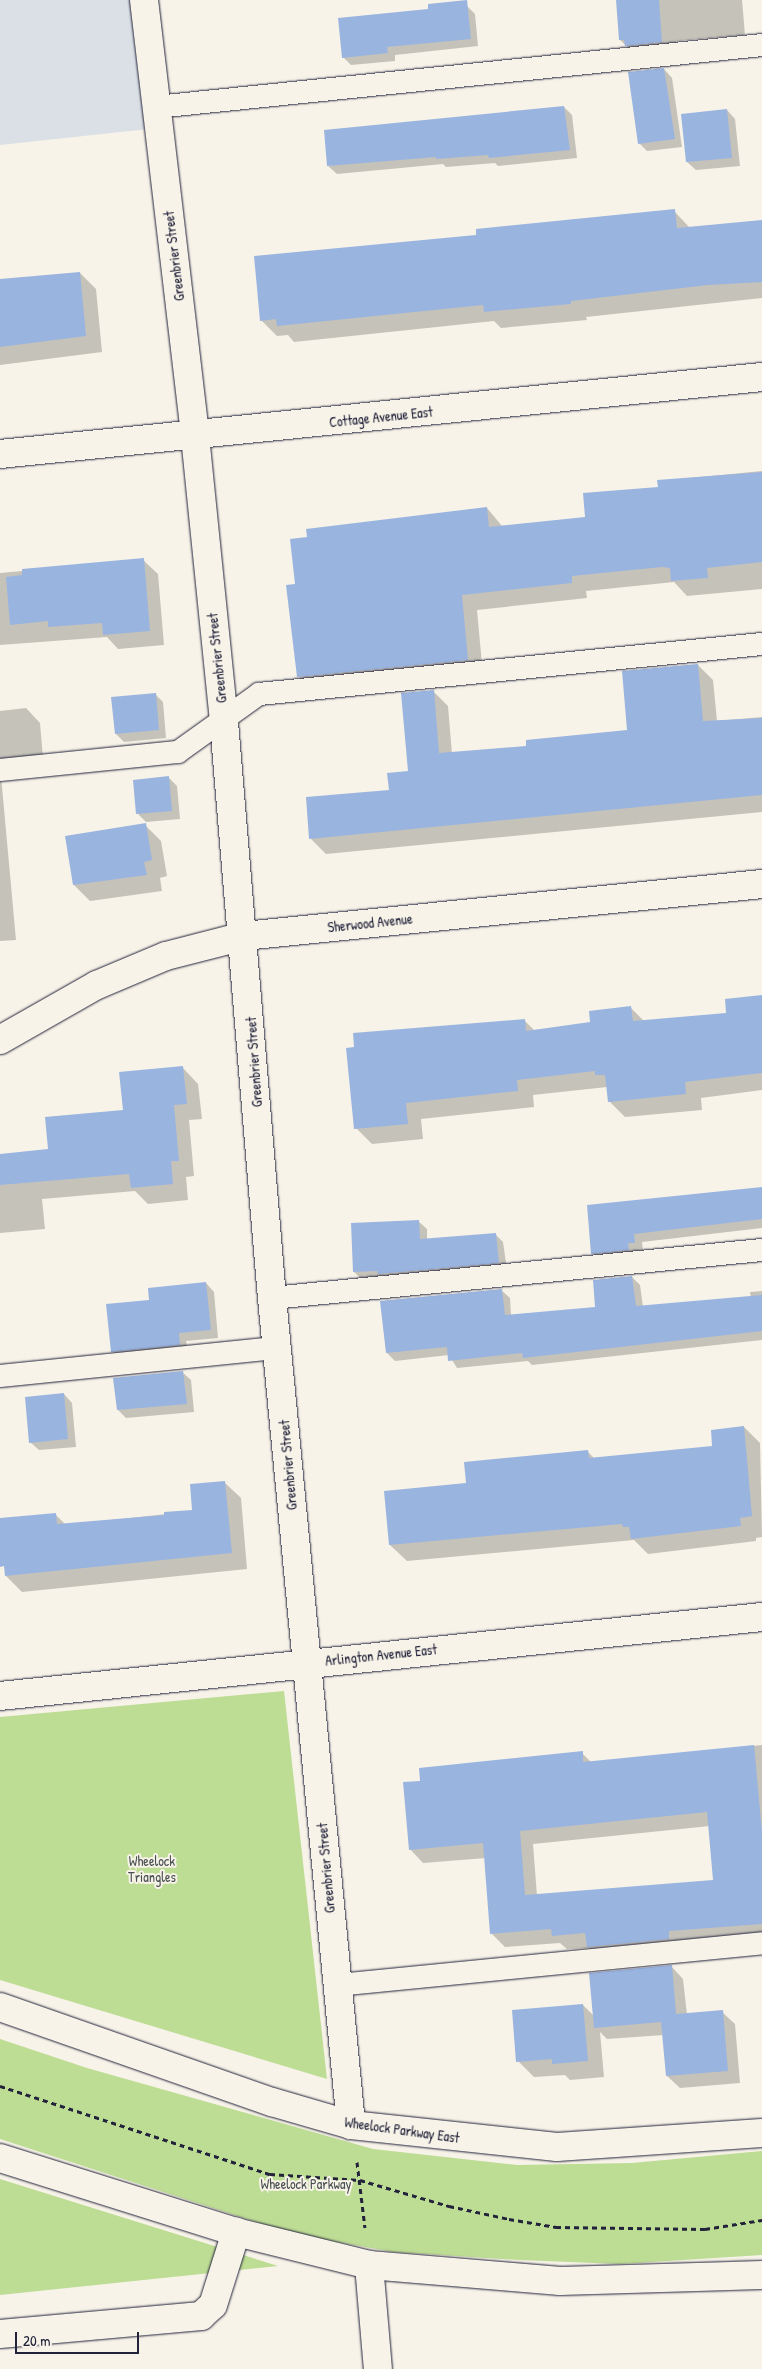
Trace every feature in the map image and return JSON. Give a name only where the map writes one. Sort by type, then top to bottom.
[{"type":"street","name":"Greenbrier Street","points":[[144,0],[195,436],[224,722],[244,936],[272,1298],[351,2125]]},
{"type":"street","name":"Cottage Avenue East","points":[[0,454],[195,436],[762,377]]},
{"type":"street","name":"Sherwood Avenue","points":[[0,1040],[97,985],[166,956],[244,936],[762,884]]},
{"type":"street","name":"Arlington Avenue East","points":[[0,1696],[762,1617]]},
{"type":"street","name":"Wheelock Parkway East","points":[[0,2007],[272,2102],[351,2125],[557,2146],[762,2133]]},
{"type":"street","points":[[0,2158],[236,2232],[369,2265],[560,2281],[762,2275]]},
{"type":"street","points":[[0,2334],[201,2316],[213,2304],[236,2232]]},
{"type":"street","points":[[369,2265],[378,2369]]},
{"type":"lane","points":[[156,107],[762,45]]},
{"type":"lane","points":[[0,770],[178,752],[224,722],[259,694],[762,644]]},
{"type":"lane","points":[[272,1298],[762,1250]]},
{"type":"lane","points":[[0,1376],[277,1348]]},
{"type":"lane","points":[[338,1986],[762,1943]]},
{"type":"path","points":[[0,2086],[270,2174],[360,2180],[449,2206],[556,2227],[705,2229],[762,2220]]},
{"type":"path","points":[[351,2125],[360,2180],[369,2265]]},
{"type":"shaded area","points":[[0,0],[145,0],[158,128],[0,145]]},
{"type":"green space","name":"Wheelock Triangles","points":[[284,1691],[327,2079],[0,1980],[0,1717]]},
{"type":"green space","name":"Wheelock Parkway","points":[[0,2039],[87,2068],[373,2149],[517,2165],[632,2163],[762,2151],[762,2255],[620,2264],[519,2260],[393,2252],[293,2234],[0,2139]]},
{"type":"green space","points":[[0,2179],[278,2266],[0,2295]]},
{"type":"building","points":[[467,0],[471,39],[387,47],[388,53],[342,58],[338,18],[428,9],[428,4]]},
{"type":"building","points":[[616,0],[659,0],[662,42],[625,46],[624,40],[619,40]]},
{"type":"building","points":[[664,68],[675,139],[638,144],[628,72]]},
{"type":"building","points":[[564,106],[570,150],[489,158],[488,155],[436,159],[436,157],[327,166],[324,130]]},
{"type":"building","points":[[727,109],[732,158],[686,162],[681,114]]},
{"type":"building","points":[[675,209],[677,228],[762,220],[762,282],[708,285],[571,301],[571,304],[484,312],[483,305],[277,326],[276,319],[260,321],[254,256],[476,235],[476,229]]},
{"type":"building","points":[[80,272],[86,336],[0,347],[0,279]]},
{"type":"building","points":[[762,472],[762,562],[707,568],[708,578],[671,581],[670,568],[662,567],[572,576],[572,583],[462,595],[468,660],[297,677],[286,585],[295,584],[290,539],[307,537],[306,529],[487,507],[489,527],[585,517],[583,493],[658,487],[657,480]]},
{"type":"building","points":[[144,558],[150,631],[103,635],[102,623],[48,627],[48,621],[10,625],[6,577],[22,575],[22,569]]},
{"type":"building","points":[[698,664],[703,721],[762,718],[762,795],[309,839],[306,797],[389,790],[387,773],[408,771],[401,693],[434,690],[439,753],[526,746],[526,740],[627,730],[622,671]]},
{"type":"building","points":[[156,693],[159,730],[115,734],[111,697]]},
{"type":"building","points":[[169,776],[172,811],[136,814],[133,780]]},
{"type":"building","points":[[146,823],[152,860],[144,862],[147,875],[73,885],[65,836]]},
{"type":"building","points":[[762,995],[762,1073],[685,1082],[686,1094],[608,1102],[605,1075],[595,1075],[595,1071],[517,1080],[518,1091],[406,1103],[408,1124],[354,1129],[346,1048],[354,1047],[353,1033],[525,1019],[526,1031],[590,1022],[589,1011],[631,1006],[633,1021],[726,1013],[725,999]]},
{"type":"building","points":[[183,1066],[187,1104],[174,1105],[179,1161],[171,1161],[173,1184],[131,1188],[129,1174],[0,1185],[0,1154],[48,1149],[45,1117],[123,1110],[119,1072]]},
{"type":"building","points":[[762,1187],[762,1219],[634,1234],[635,1243],[628,1243],[629,1250],[591,1254],[587,1205]]},
{"type":"building","points":[[419,1220],[420,1239],[496,1233],[499,1263],[378,1274],[377,1271],[353,1272],[351,1223]]},
{"type":"building","points":[[632,1276],[636,1306],[762,1295],[762,1331],[523,1358],[522,1353],[448,1361],[447,1347],[386,1353],[380,1301],[502,1289],[505,1315],[595,1307],[593,1280]]},
{"type":"building","points":[[206,1282],[211,1330],[179,1333],[180,1345],[111,1352],[106,1304],[149,1300],[148,1288]]},
{"type":"building","points":[[183,1371],[187,1404],[117,1410],[113,1378]]},
{"type":"building","points":[[64,1393],[68,1439],[29,1443],[25,1397]]},
{"type":"building","points":[[744,1426],[752,1516],[740,1518],[741,1526],[631,1539],[629,1527],[623,1527],[622,1524],[389,1545],[384,1491],[466,1483],[464,1462],[588,1450],[589,1458],[712,1446],[711,1430]]},
{"type":"building","points":[[225,1481],[232,1553],[5,1576],[4,1566],[0,1567],[0,1518],[56,1513],[57,1524],[164,1515],[164,1512],[192,1510],[190,1484]]},
{"type":"building","points":[[754,1745],[762,1832],[762,1924],[669,1931],[669,1939],[587,1947],[585,1933],[552,1936],[551,1929],[490,1934],[483,1843],[409,1850],[403,1782],[420,1781],[419,1768],[583,1751],[583,1762]],"holes":[[[707,1812],[713,1880],[525,1895],[520,1831]]]},
{"type":"building","points":[[672,1965],[676,2014],[723,2010],[728,2071],[666,2076],[661,2022],[594,2028],[589,1973]]},
{"type":"building","points":[[583,2004],[588,2061],[552,2064],[552,2059],[516,2062],[512,2010]]}]
